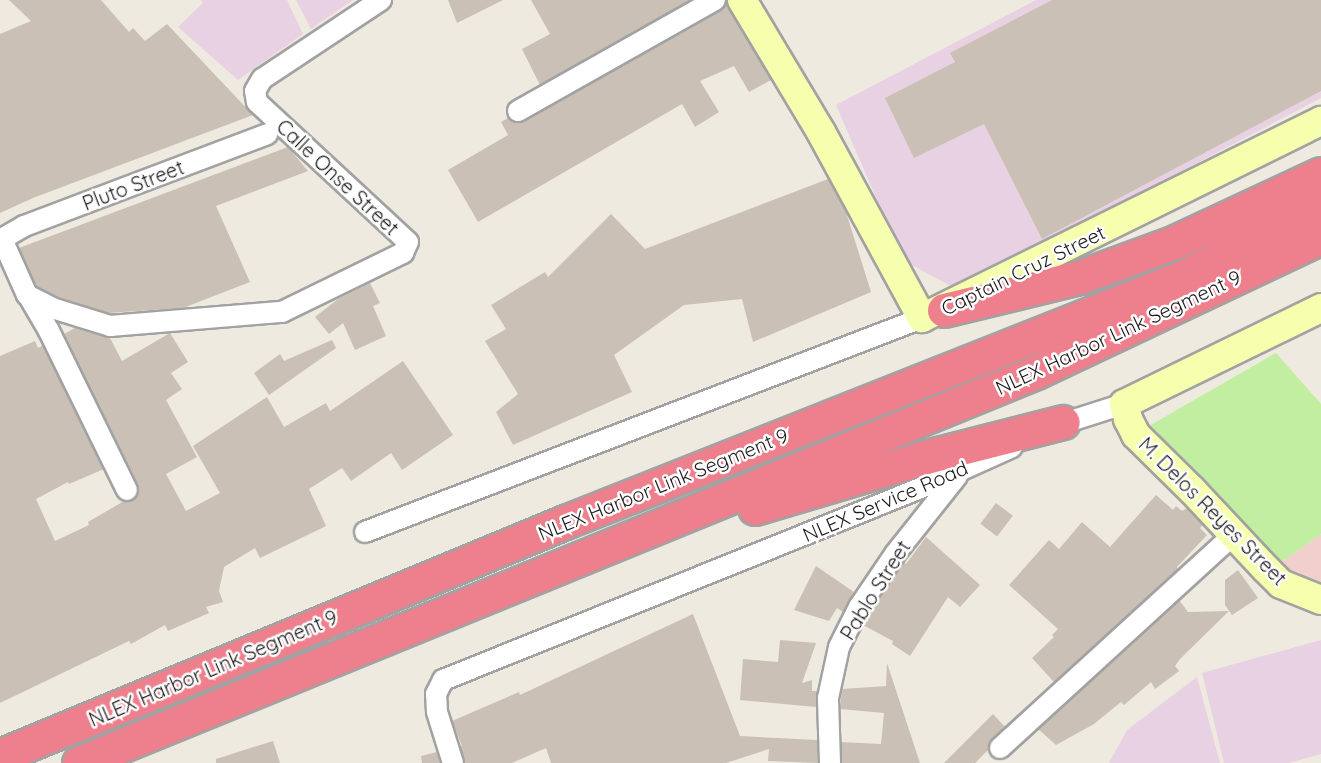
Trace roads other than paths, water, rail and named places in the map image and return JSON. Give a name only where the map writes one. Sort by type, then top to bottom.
[{"type":"highway","points":[[933,314],[1090,273],[1175,242],[1321,174]]},
{"type":"highway","name":"NLEX Harbor Link Segment 9","points":[[0,756],[565,522],[1183,277],[1321,204]]},
{"type":"highway","name":"NLEX Harbor Link Segment 9","points":[[80,763],[1036,372],[1321,237]]},
{"type":"highway","points":[[578,561],[926,456],[1064,422]]},
{"type":"street","name":"Calle Onse Street","points":[[27,295],[52,308],[110,326],[282,312],[403,253],[408,242],[257,102],[255,91],[262,79],[381,0]]},
{"type":"street","points":[[518,111],[714,0]]},
{"type":"street","name":"Captain Cruz Street","points":[[742,0],[820,132],[933,314],[1321,121]]},
{"type":"street","name":"Pluto Street","points":[[1,240],[24,226],[267,134]]},
{"type":"street","points":[[1,240],[27,295],[49,331],[127,490]]},
{"type":"street","name":"NLEX Service Road","points":[[453,763],[437,712],[436,694],[443,680],[963,470],[1064,422],[1124,404],[1321,308]]},
{"type":"street","points":[[365,532],[933,314]]},
{"type":"street","name":"M. Delos Reyes Street","points":[[1124,404],[1136,435],[1281,584],[1321,600]]},
{"type":"street","name":"Pablo Street","points":[[830,763],[828,698],[839,647],[859,607],[895,554],[943,491],[963,470]]},
{"type":"street","points":[[1000,748],[1233,535]]}]
